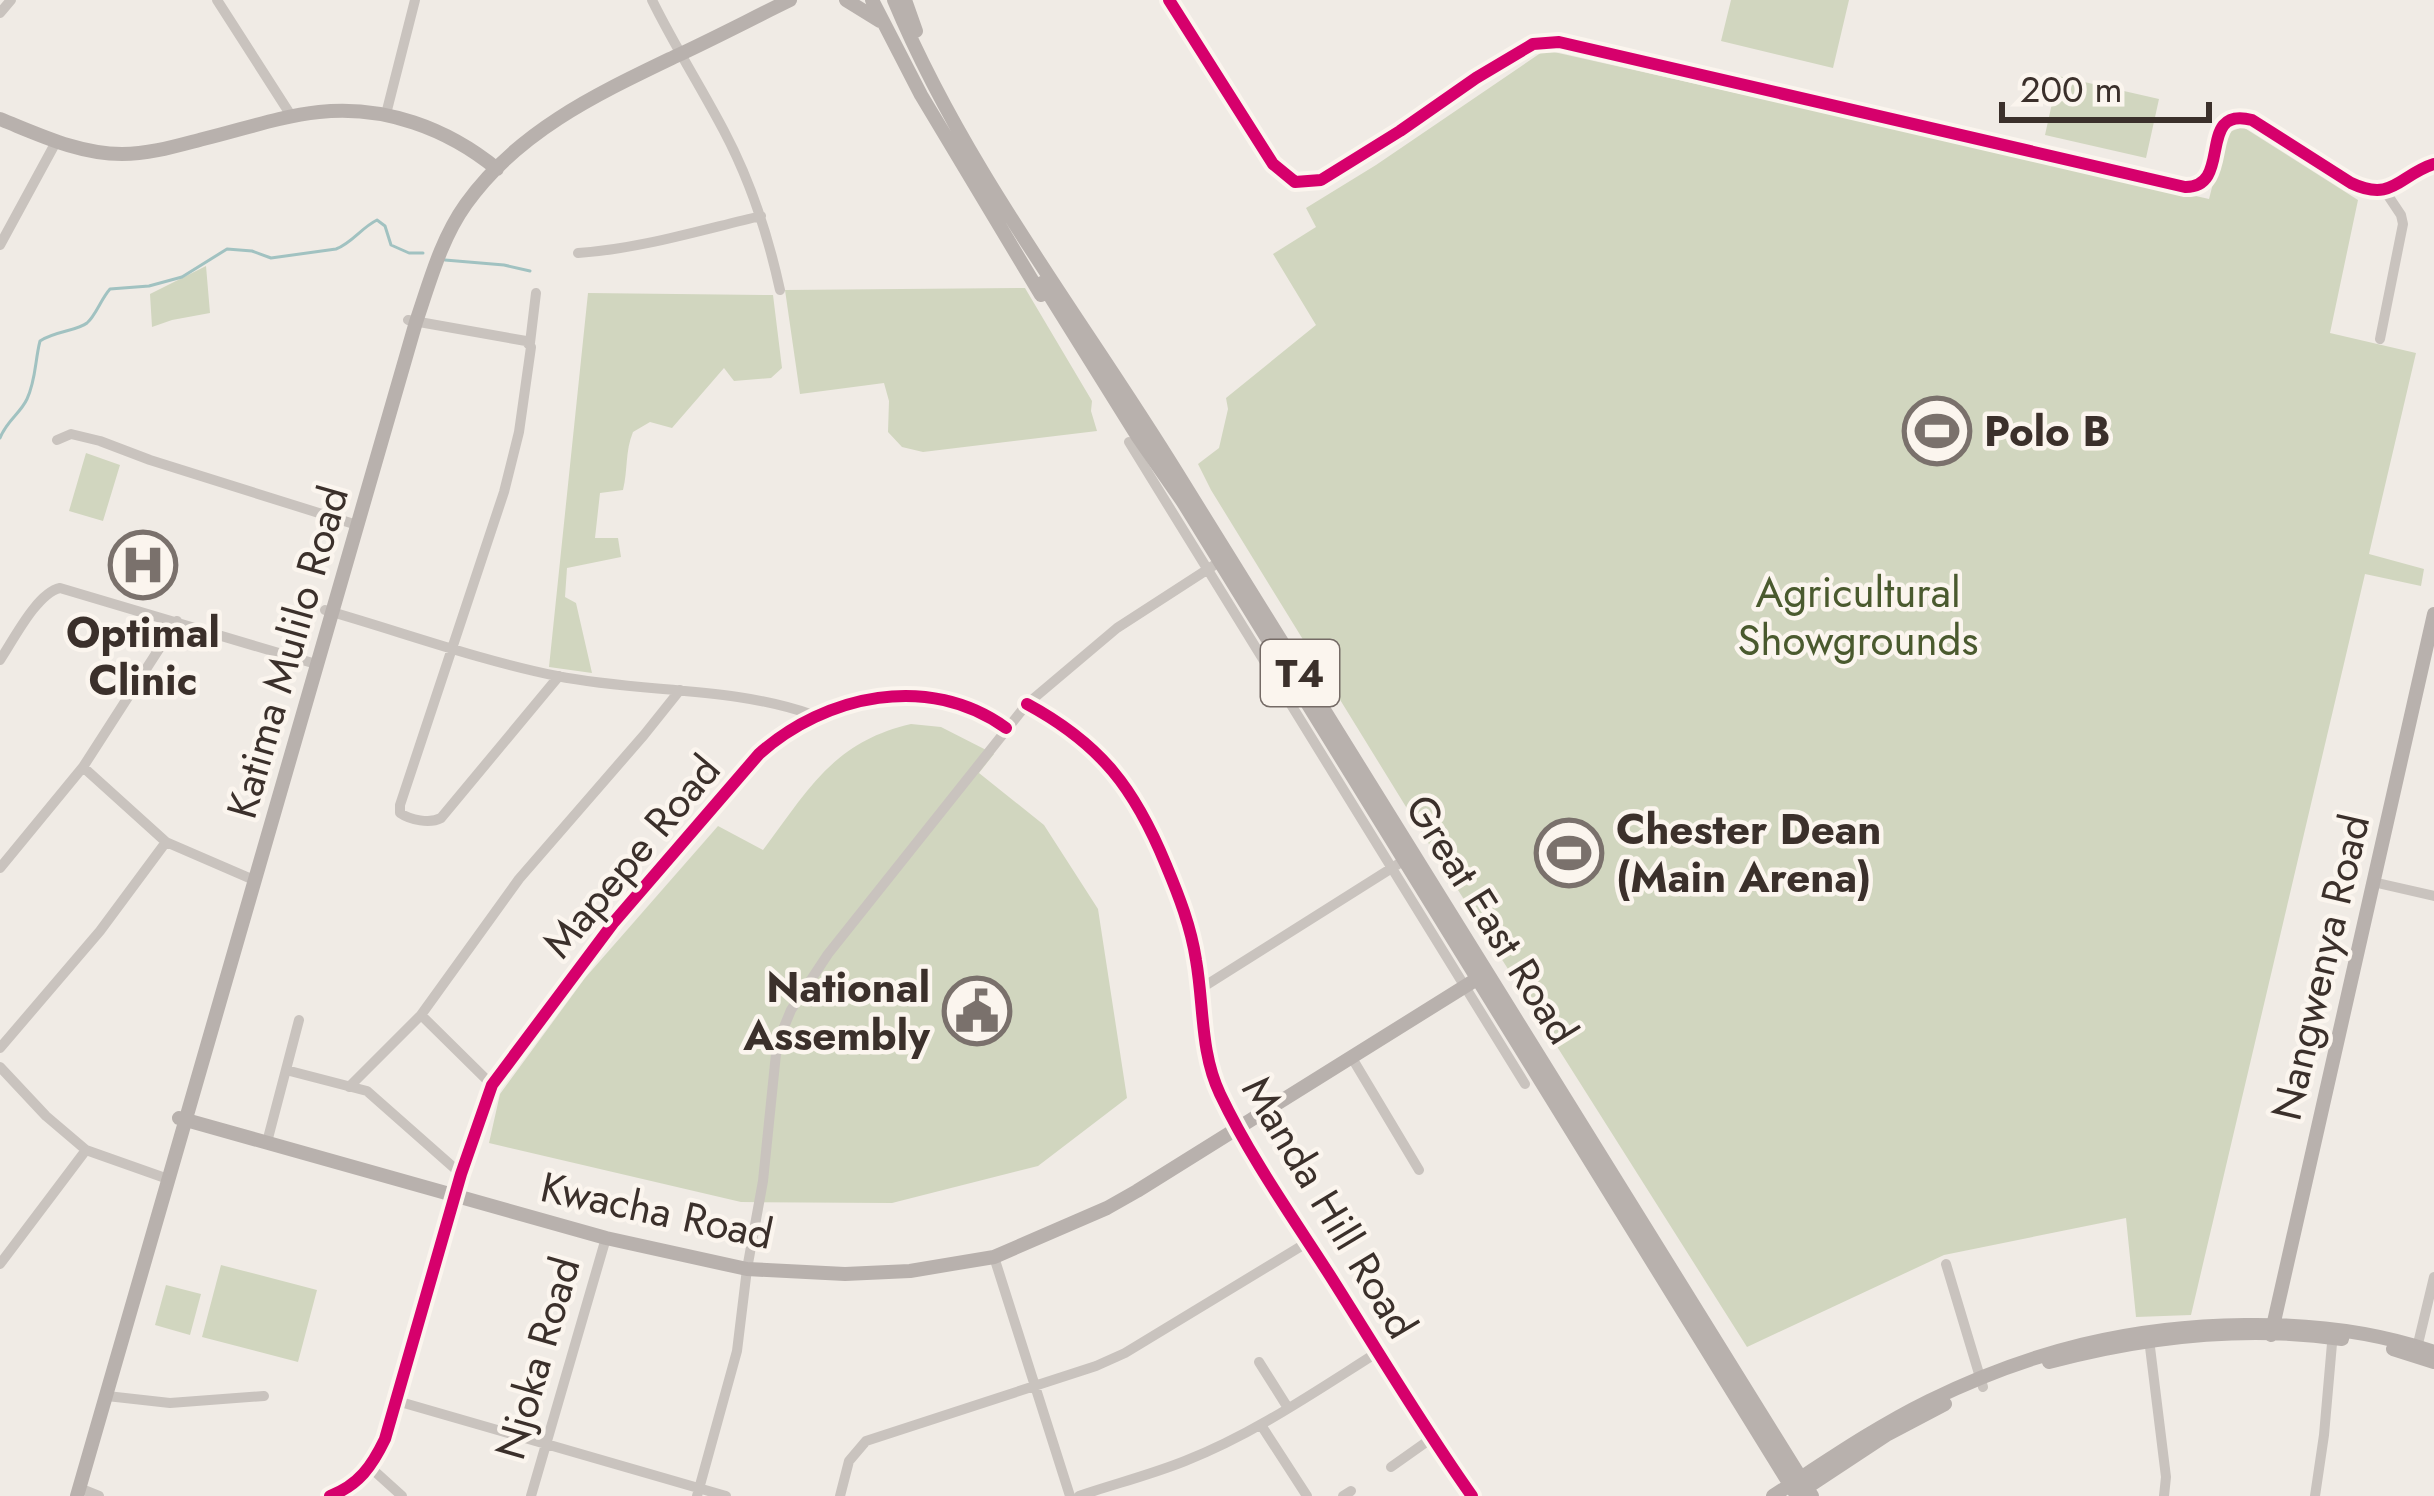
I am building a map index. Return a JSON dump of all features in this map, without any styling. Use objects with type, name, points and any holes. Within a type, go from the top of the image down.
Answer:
[{"type":"main road","name":"Katima Mulilo Road","points":[[678,51],[772,0]]},
{"type":"main road","name":"Katima Mulilo Road","points":[[75,1494],[432,248],[462,197],[525,131],[565,103],[790,0]]},
{"type":"main road","points":[[846,0],[899,9]]},
{"type":"main road","name":"Great East Road","points":[[872,0],[899,9],[975,188],[1062,329],[1120,407],[1397,864],[1477,979],[1803,1490]]},
{"type":"main road","name":"Great East Road","points":[[884,0],[899,9],[993,175],[1397,832],[1477,979]]},
{"type":"main road","points":[[0,119],[56,142],[101,153],[136,154],[292,116],[336,111],[386,114],[428,128],[494,167]]},
{"type":"main road","name":"Nangwenya Road","points":[[2272,1330],[2434,614]]},
{"type":"main road","name":"Kwacha Road","points":[[182,1119],[606,1238],[747,1269],[845,1274],[910,1271],[994,1256],[1107,1208],[1477,979]]},
{"type":"main road","name":"Katima Mulilo Road","points":[[75,1494],[107,1396],[164,1178]]},
{"type":"main road","points":[[2277,1308],[2290,1326]]},
{"type":"main road","points":[[1803,1490],[1833,1457],[1927,1402],[2047,1353],[2210,1325],[2333,1333]]},
{"type":"main road","points":[[2272,1330],[2290,1326],[2434,1352]]},
{"type":"main road","points":[[2416,1350],[2434,1362]]},
{"type":"main road","points":[[1769,1496],[1803,1490],[1888,1434],[1982,1382]]},
{"type":"main road","points":[[1769,1496],[1781,1460],[1833,1457]]},
{"type":"street","points":[[0,13],[11,0]]},
{"type":"street","points":[[217,0],[292,116]]},
{"type":"street","points":[[386,114],[415,0]]},
{"type":"street","points":[[652,0],[725,133],[761,216],[780,290]]},
{"type":"street","points":[[1169,0],[1273,164],[1295,182],[1321,180],[1477,78],[1533,44],[1545,42],[2186,187],[2204,184],[2223,125],[2236,117],[2252,120],[2358,187],[2385,191],[2434,164]]},
{"type":"street","points":[[0,244],[56,142]]},
{"type":"street","points":[[2380,338],[2403,224],[2385,191]]},
{"type":"street","points":[[578,253],[761,216]]},
{"type":"street","points":[[536,293],[519,432],[504,492],[400,805],[404,816],[429,822],[441,818],[559,676]]},
{"type":"street","points":[[412,321],[530,343]]},
{"type":"street","points":[[57,440],[71,434],[100,441],[353,524]]},
{"type":"street","points":[[698,1492],[737,1351],[763,1180],[774,1064],[785,1022],[797,1000],[828,954],[1028,704],[1117,628],[1212,565],[1129,442]]},
{"type":"street","points":[[0,660],[41,599],[60,588],[312,663]]},
{"type":"street","points":[[329,611],[559,676],[739,699],[814,716]]},
{"type":"street","points":[[0,868],[83,767],[177,621]]},
{"type":"street","points":[[349,1087],[421,1016],[519,879],[680,691]]},
{"type":"street","name":"Mapepe Road","points":[[371,1468],[385,1439],[461,1174],[492,1085],[614,922],[744,771],[784,732],[814,716],[838,706],[902,696],[959,704],[1006,728]]},
{"type":"street","name":"Manda Hill Road","points":[[1028,704],[1076,733],[1102,757],[1151,827],[1192,942],[1204,1046],[1218,1090],[1308,1242],[1472,1496]]},
{"type":"street","points":[[83,767],[166,842],[253,880]]},
{"type":"street","points":[[0,1048],[100,932],[166,842]]},
{"type":"street","points":[[1200,989],[1397,864]]},
{"type":"street","points":[[2373,882],[2434,896]]},
{"type":"street","points":[[1477,979],[1525,1084]]},
{"type":"street","points":[[421,1016],[492,1085]]},
{"type":"street","points":[[267,1142],[299,1020]]},
{"type":"street","points":[[1352,1058],[1419,1170]]},
{"type":"street","points":[[0,1067],[86,1150],[164,1178]]},
{"type":"street","points":[[286,1070],[367,1091],[461,1174]]},
{"type":"street","points":[[0,1264],[86,1150]]},
{"type":"street","name":"Njoka Road","points":[[531,1496],[606,1238]]},
{"type":"street","points":[[840,1496],[849,1461],[866,1441],[1125,1353],[1308,1242]]},
{"type":"street","points":[[994,1256],[1034,1386],[1075,1496],[1185,1461],[1261,1425],[1378,1352]]},
{"type":"street","points":[[1946,1264],[1982,1382]]},
{"type":"street","points":[[2416,1350],[2434,1277]]},
{"type":"street","points":[[2314,1496],[2333,1333]]},
{"type":"street","points":[[2148,1336],[2166,1477],[2164,1496]]},
{"type":"street","points":[[1259,1362],[1288,1408]]},
{"type":"street","points":[[107,1396],[170,1403],[264,1396]]},
{"type":"street","points":[[397,1401],[698,1492],[726,1496]]},
{"type":"street","points":[[1261,1425],[1306,1496]]},
{"type":"street","points":[[1391,1467],[1432,1438]]},
{"type":"street","points":[[330,1496],[347,1490],[371,1468],[402,1496]]},
{"type":"street","points":[[75,1494],[99,1496]]},
{"type":"green space","points":[[1731,0],[1849,0],[1833,68],[1721,41]]},
{"type":"green space","name":"Agricultural Showgrounds","points":[[1545,50],[2209,199],[2226,133],[2243,127],[2358,200],[2330,333],[2416,353],[2369,554],[2424,569],[2421,586],[2365,574],[2191,1315],[2136,1317],[2126,1218],[1944,1255],[1747,1347],[1211,490],[1198,464],[1219,448],[1226,398],[1316,325],[1273,254],[1316,227],[1306,208]]},
{"type":"green space","points":[[2058,76],[2159,99],[2146,158],[2045,135]]},
{"type":"green space","points":[[206,266],[210,313],[152,327],[150,294]]},
{"type":"green space","points":[[1025,288],[1092,401],[1097,431],[923,452],[902,447],[888,432],[884,383],[800,394],[785,290]]},
{"type":"green space","points":[[588,293],[773,295],[782,368],[771,378],[734,381],[724,368],[672,428],[650,422],[633,432],[623,490],[600,493],[595,538],[618,538],[621,557],[567,568],[565,597],[576,603],[592,673],[549,667]]},
{"type":"green space","points":[[86,453],[120,465],[103,521],[69,511]]},
{"type":"green space","points":[[911,724],[941,727],[994,754],[979,773],[1044,825],[1098,909],[1127,1098],[1038,1166],[892,1203],[741,1202],[489,1143],[500,1094],[585,978],[718,826],[763,850],[809,789],[842,756],[884,732]]},
{"type":"green space","points":[[221,1265],[317,1290],[298,1362],[202,1337]]},
{"type":"green space","points":[[166,1285],[201,1294],[190,1335],[155,1325]]},
{"type":"waterway","points":[[0,438],[27,399],[40,341],[87,323],[110,289],[182,277],[227,249],[271,258],[336,249],[377,220],[385,226],[391,245],[423,253]]},
{"type":"waterway","points":[[445,260],[530,271]]},
{"type":"cycle path","points":[[1169,0],[1273,164],[1295,182],[1321,180],[1533,44],[1559,42],[2185,187],[2200,184],[2208,175],[2224,124],[2235,119],[2252,120],[2365,188],[2386,189],[2434,164]]},
{"type":"cycle path","points":[[330,1496],[364,1474],[385,1439],[461,1174],[492,1085],[614,922],[759,754],[815,717],[878,698],[944,700],[1006,728]]},
{"type":"cycle path","points":[[1027,704],[1095,752],[1142,813],[1188,924],[1206,1045],[1220,1094],[1272,1186],[1472,1496]]},
{"type":"place","name":"Polo B","points":[[1937,431]]},
{"type":"place","name":"Optimal Clinic","points":[[143,565]]},
{"type":"place","name":"Chester Dean (Main Arena)","points":[[1569,853]]},
{"type":"place","name":"National Assembly","points":[[977,1011]]}]
